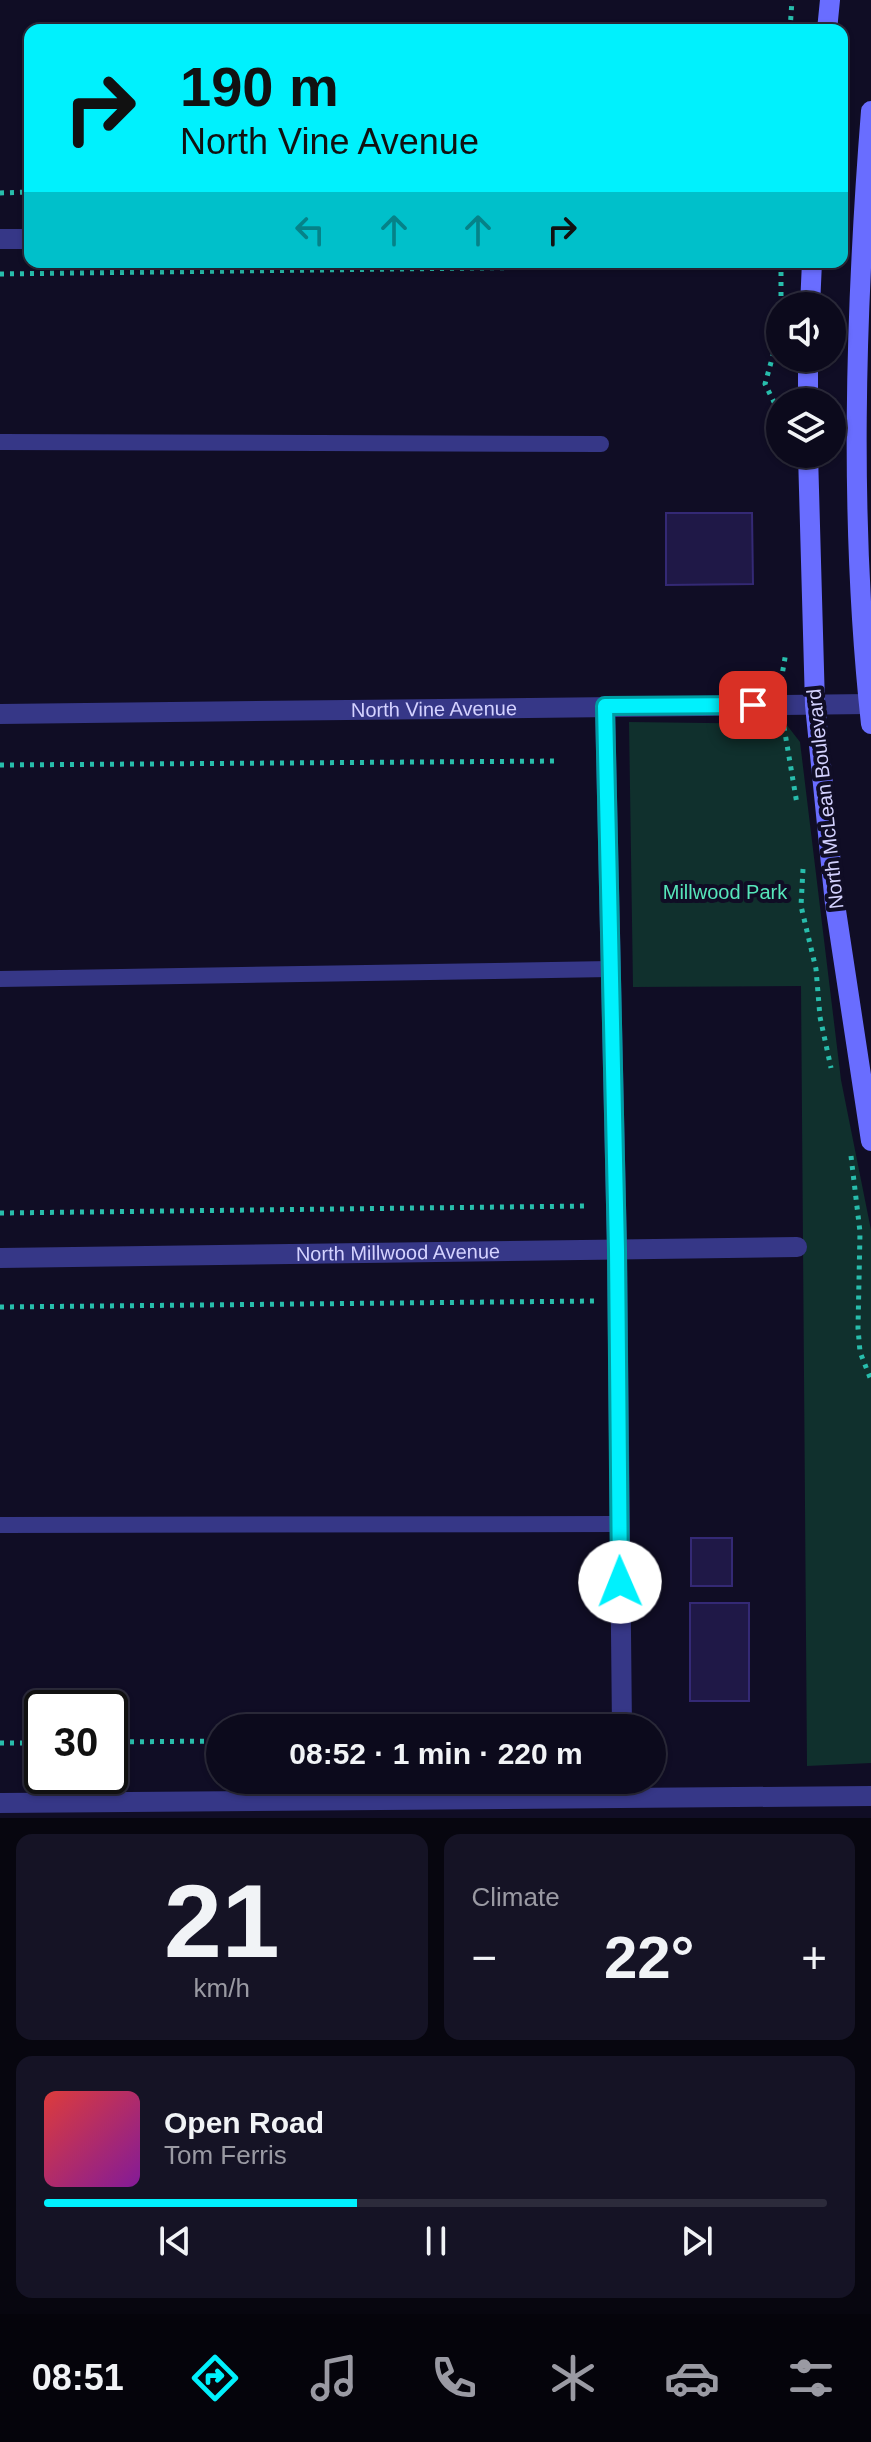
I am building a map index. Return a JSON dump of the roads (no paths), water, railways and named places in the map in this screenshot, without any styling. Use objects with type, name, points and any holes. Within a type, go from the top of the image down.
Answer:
[{"type":"main road","points":[[828,24],[830,0]]},
{"type":"main road","points":[[870,714],[860,554],[857,399],[871,111]]},
{"type":"main road","points":[[811,292],[812,268]]},
{"type":"main road","name":"North McLean Boulevard","points":[[808,468],[815,705],[835,904],[871,1141]]},
{"type":"street","points":[[0,239],[24,239]]},
{"type":"street","name":"North Vine Avenue","points":[[0,714],[815,705],[870,714]]},
{"type":"street","points":[[605,706],[617,1250],[622,1714]]},
{"type":"street","name":"North Millwood Avenue","points":[[0,1258],[797,1247]]},
{"type":"street","points":[[666,1790],[871,1796]]},
{"type":"street","points":[[0,1803],[400,1794]]},
{"type":"lane","points":[[0,442],[601,444]]},
{"type":"lane","points":[[0,979],[610,969]]},
{"type":"lane","points":[[0,1525],[619,1524]]},
{"type":"park label","name":"Millwood Park","points":[[725,892]]}]
